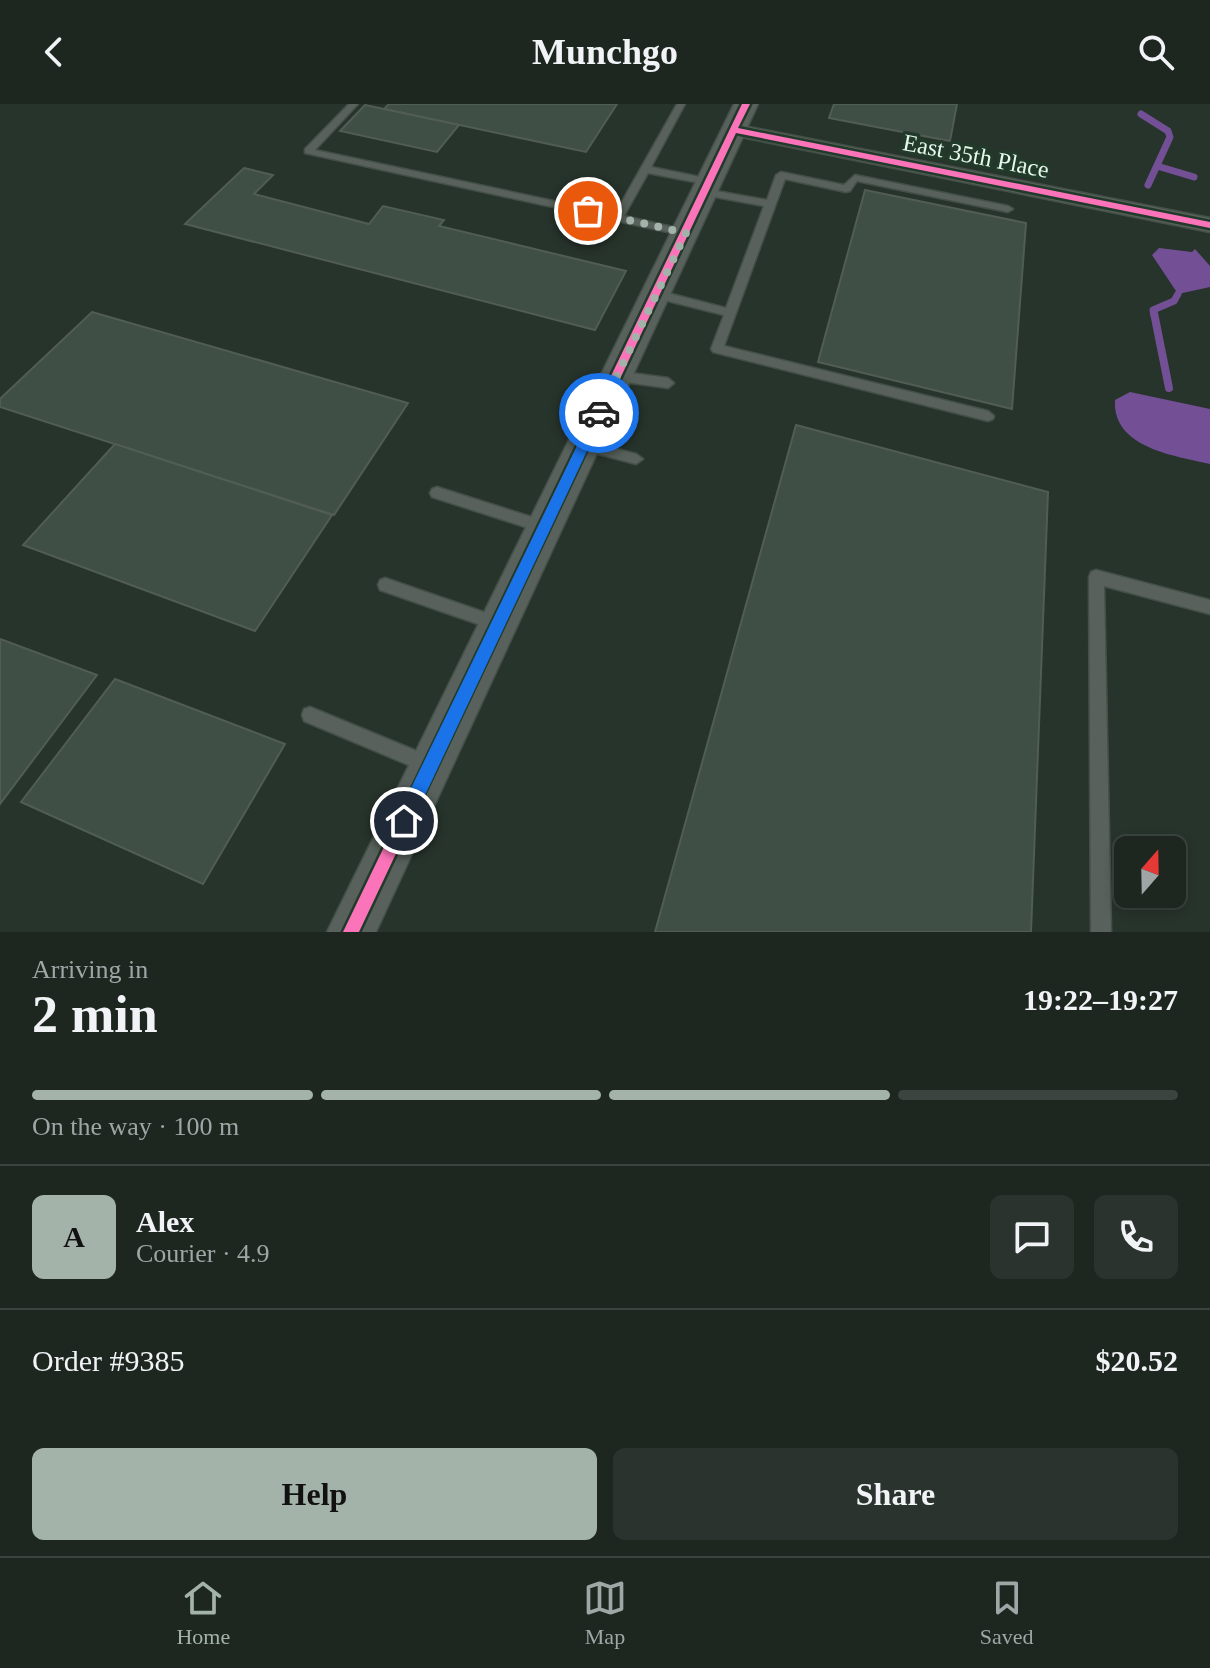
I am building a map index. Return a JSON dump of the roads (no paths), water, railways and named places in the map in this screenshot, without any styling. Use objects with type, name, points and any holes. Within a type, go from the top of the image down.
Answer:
[{"type":"street","points":[[351,932],[740,117]]},
{"type":"street","name":"East 35th Place","points":[[740,117],[1210,225]]},
{"type":"lane","points":[[354,104],[308,151],[686,233]]},
{"type":"lane","points":[[618,218],[681,104]]},
{"type":"lane","points":[[644,169],[769,204]]},
{"type":"lane","points":[[988,416],[717,349],[781,175],[846,189],[855,178],[1008,209]]},
{"type":"lane","points":[[656,294],[731,313]]},
{"type":"lane","points":[[617,376],[668,383]]},
{"type":"lane","points":[[584,445],[636,459]]},
{"type":"lane","points":[[437,493],[544,527]]},
{"type":"lane","points":[[1101,932],[1096,577],[1210,607]]},
{"type":"lane","points":[[385,585],[498,624]]},
{"type":"lane","points":[[310,715],[431,765]]},
{"type":"waterway","points":[[1141,114],[1168,131],[1170,137],[1148,185]]},
{"type":"waterway","points":[[1157,166],[1194,177]]},
{"type":"waterway","points":[[1154,315],[1153,310],[1174,301],[1178,294]]},
{"type":"waterway","points":[[1154,313],[1169,388]]}]
